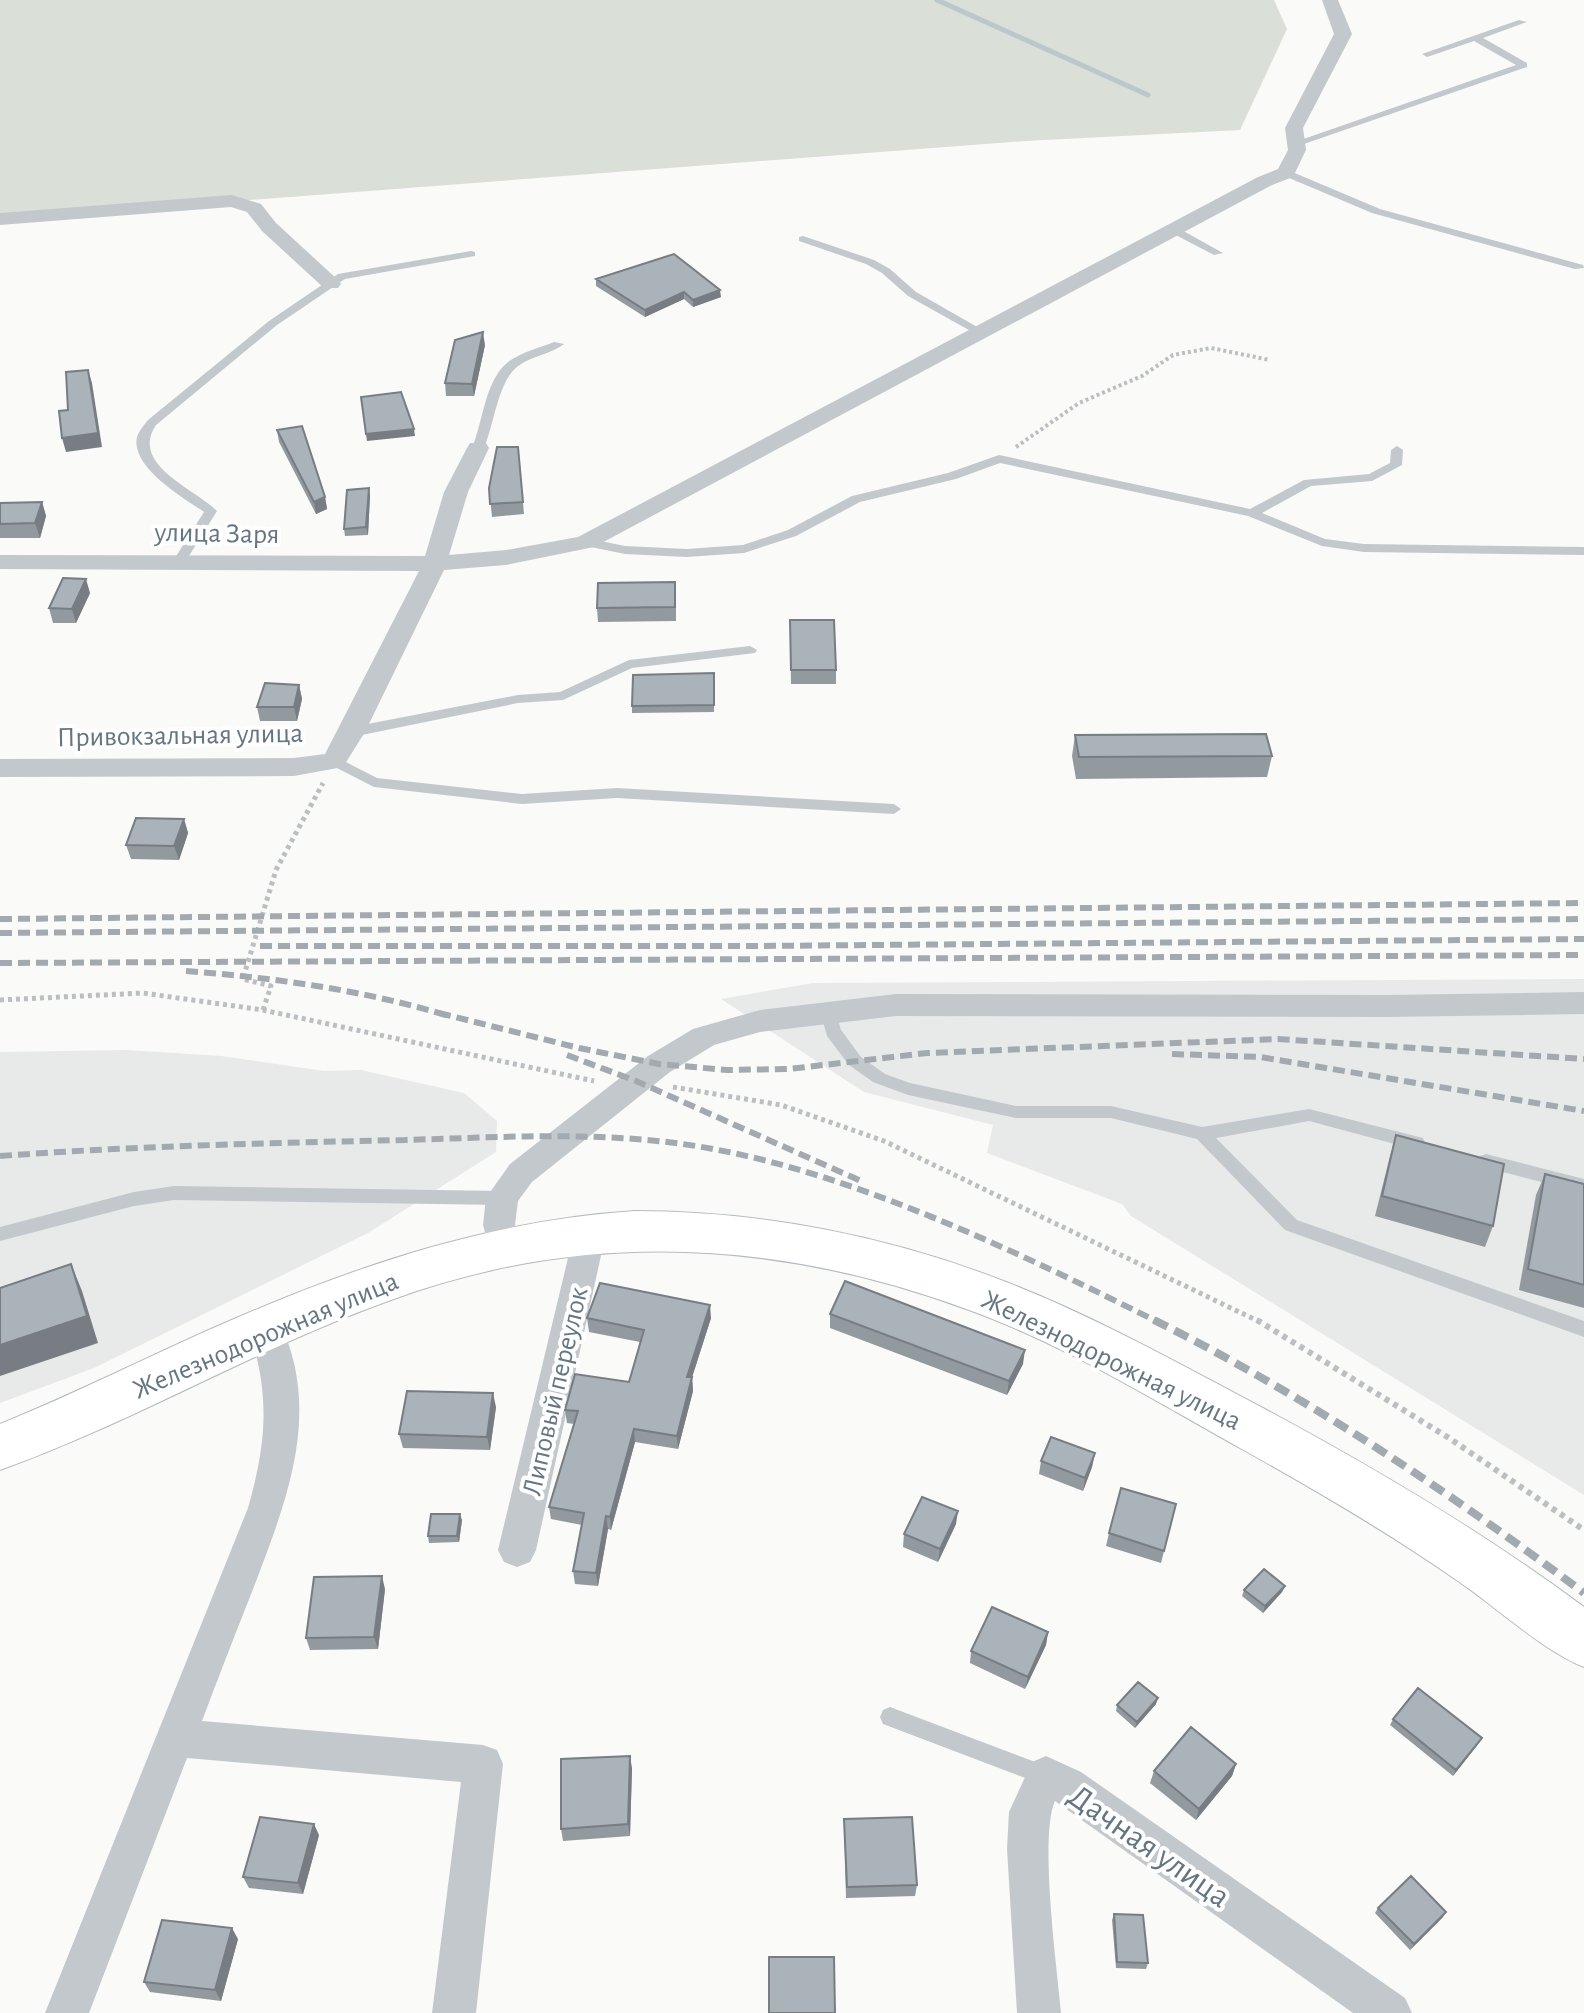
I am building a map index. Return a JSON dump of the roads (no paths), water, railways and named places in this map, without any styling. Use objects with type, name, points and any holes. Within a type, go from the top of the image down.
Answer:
[{"type":"street","points":[[1286,173],[1297,143],[1294,128],[1343,34],[1330,0]]},
{"type":"street","name":"улица Заря","points":[[0,562],[434,565],[556,550],[586,542],[1286,173]]},
{"type":"street","points":[[0,219],[232,201],[254,208],[269,227],[331,284]]},
{"type":"street","name":"Привокзальная улица","points":[[0,768],[294,767],[334,761],[352,732],[434,565],[456,492],[478,448]]},
{"type":"street","points":[[504,1248],[499,1225],[502,1198],[521,1173],[634,1083],[704,1037],[760,1021],[828,1011],[912,1005],[1386,1006],[1584,1003]]},
{"type":"street","name":"Железнодорожная улица","points":[[0,1447],[343,1295],[418,1270],[504,1248],[590,1233],[677,1229],[801,1242],[866,1257],[994,1298],[1180,1389],[1346,1479],[1425,1526],[1584,1641]]},
{"type":"street","name":"Липовый переулок","points":[[517,1550],[590,1233]]},
{"type":"street","points":[[67,2013],[266,1508],[282,1455],[284,1405],[280,1366],[266,1329]]},
{"type":"street","points":[[176,1738],[483,1764],[454,2013]]},
{"type":"street","points":[[1039,2013],[1028,1849],[1029,1812],[1046,1776]]},
{"type":"street","name":"Дачная улица","points":[[1046,1776],[1067,1786],[1390,2013]]},
{"type":"lane","points":[[1427,54],[1522,22]]},
{"type":"lane","points":[[1297,143],[1524,65],[1475,38]]},
{"type":"lane","points":[[1286,173],[1376,211],[1579,267]]},
{"type":"lane","points":[[1174,230],[1218,253]]},
{"type":"lane","points":[[803,239],[870,262],[886,271],[912,294],[980,332]]},
{"type":"lane","points":[[179,561],[211,511],[159,473],[144,454],[142,439],[152,423],[273,323],[342,276],[471,254]]},
{"type":"lane","points":[[478,448],[488,427],[503,374],[518,361],[558,344]]},
{"type":"lane","points":[[1252,513],[1308,483],[1372,477],[1396,465],[1397,450]]},
{"type":"lane","points":[[586,542],[625,550],[687,553],[744,549],[792,533],[856,499],[952,476],[999,459],[1252,513],[1322,542],[1364,548],[1584,551]]},
{"type":"lane","points":[[352,732],[518,699],[563,696],[629,664],[750,650]]},
{"type":"lane","points":[[334,761],[374,782],[522,799],[617,793],[894,809]]},
{"type":"lane","points":[[828,1011],[833,1032],[855,1061],[879,1078],[908,1089],[1016,1112],[1111,1112],[1202,1134],[1309,1115],[1431,1147]]},
{"type":"lane","points":[[1202,1134],[1291,1225],[1584,1329]]},
{"type":"lane","points":[[1462,1155],[1584,1186]]},
{"type":"lane","points":[[0,1234],[134,1199],[174,1193],[502,1198]]},
{"type":"lane","name":"Дачная улица","points":[[890,1717],[1046,1776]]},
{"type":"waterway","points":[[937,0],[1148,95]]},
{"type":"railway","points":[[0,919],[1584,903]]},
{"type":"railway","points":[[0,933],[1584,919]]},
{"type":"railway","points":[[260,946],[756,946],[1584,939]]},
{"type":"railway","points":[[0,963],[1584,955]]},
{"type":"railway","points":[[186,971],[319,986],[449,1016]]},
{"type":"railway","points":[[439,1013],[579,1048],[659,1064],[727,1070],[789,1069],[927,1053],[1278,1039],[1584,1059]]},
{"type":"railway","points":[[1172,1054],[1260,1057],[1584,1111]]},
{"type":"railway","points":[[567,1055],[636,1081],[861,1181]]},
{"type":"railway","points":[[0,1156],[202,1145],[521,1137],[598,1137],[675,1143],[769,1161],[883,1198],[1053,1270],[1155,1321]]},
{"type":"railway","points":[[1155,1321],[1266,1380],[1375,1447],[1481,1518],[1584,1593]]}]
